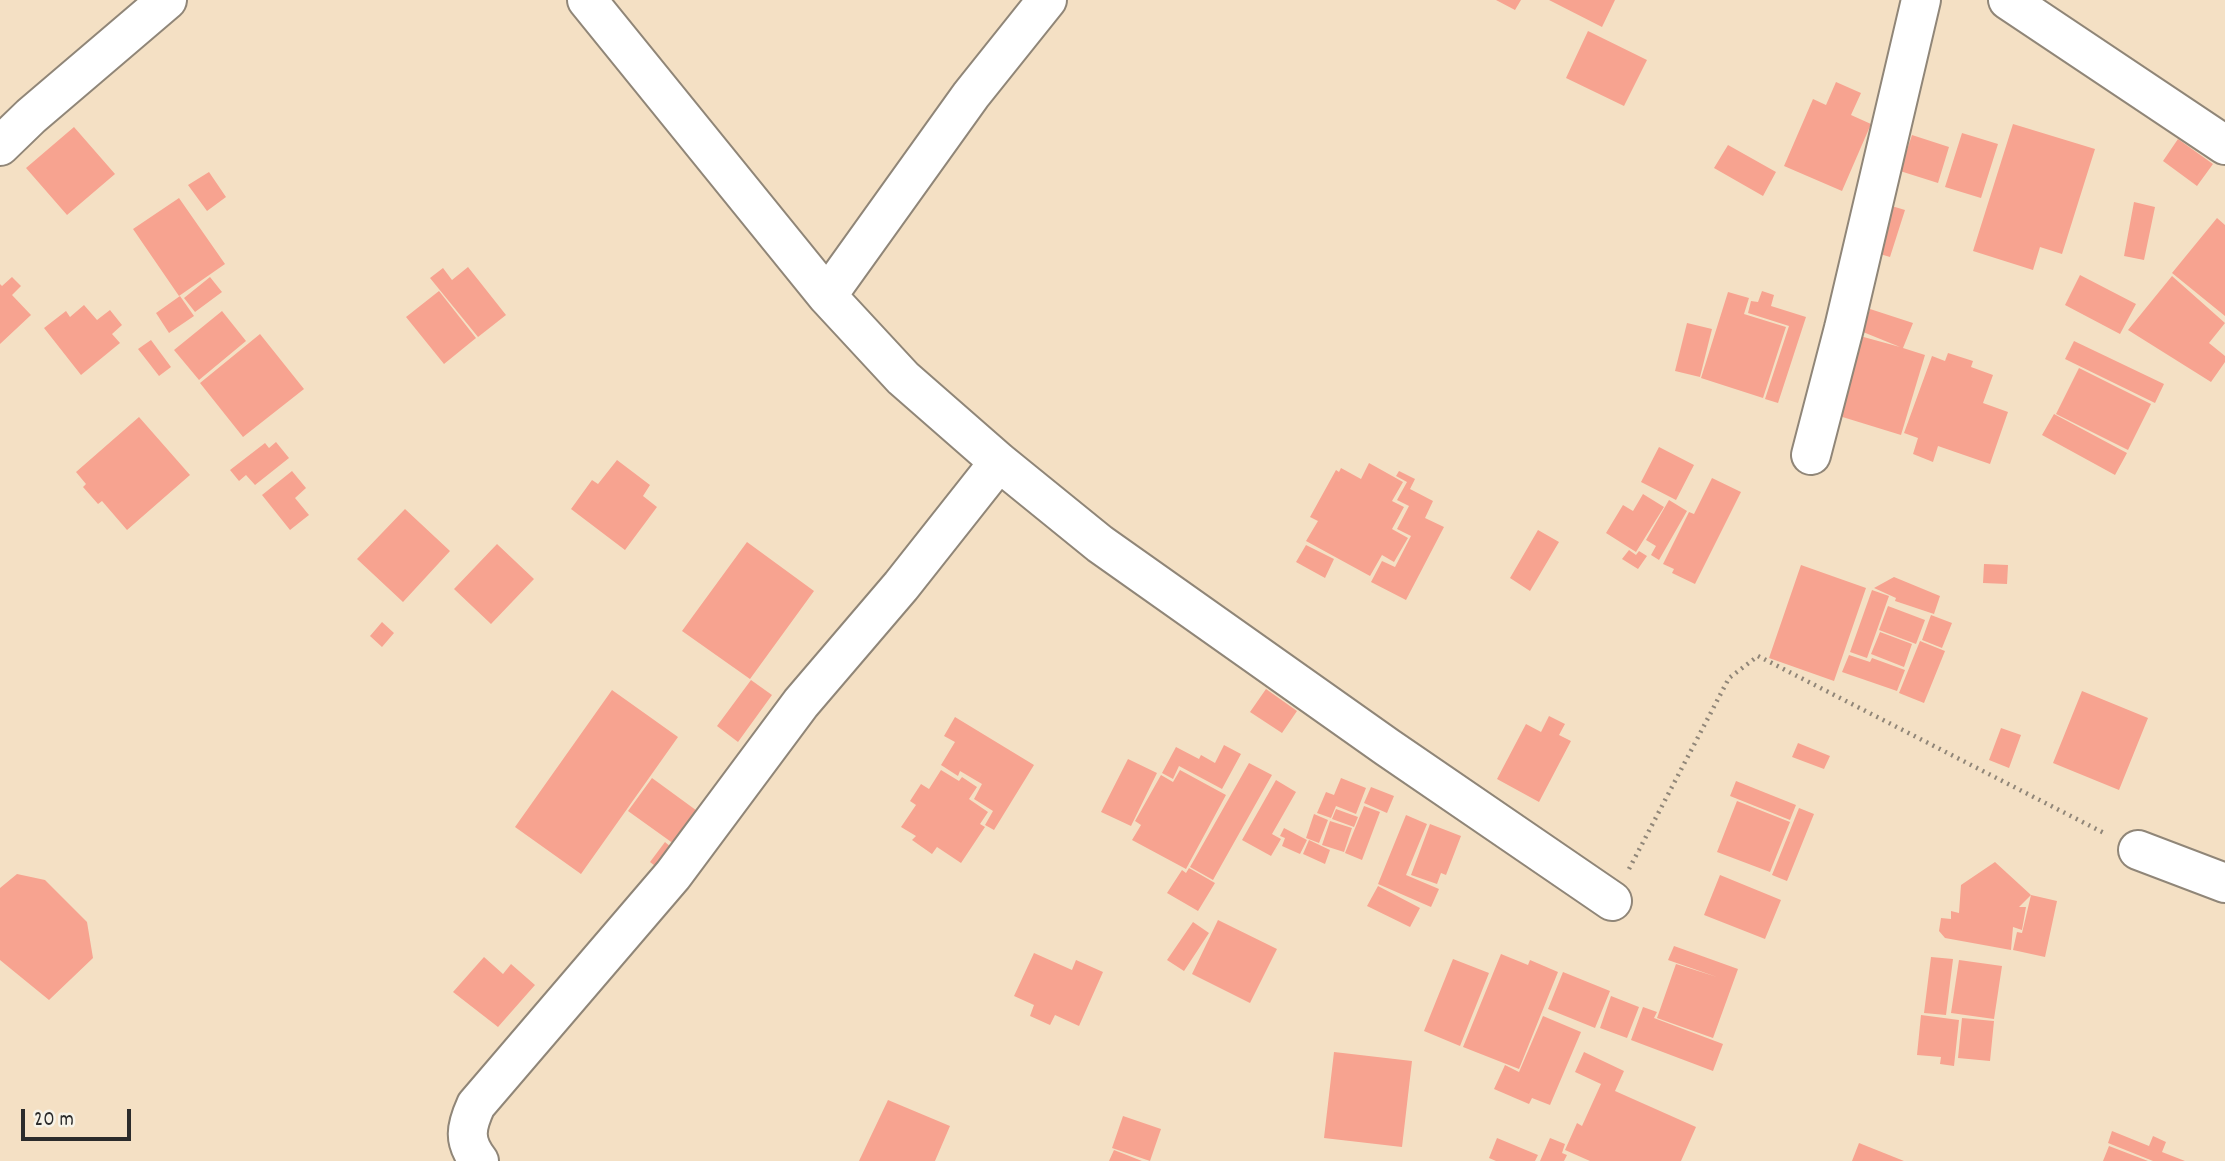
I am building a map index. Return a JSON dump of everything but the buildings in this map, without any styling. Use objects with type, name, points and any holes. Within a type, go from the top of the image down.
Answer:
[{"type":"street","points":[[0,146],[31,116],[167,0]]},
{"type":"street","points":[[587,0],[827,296],[903,378],[999,462],[1100,544],[1387,747],[1612,901]]},
{"type":"street","points":[[827,296],[971,95],[1047,0]]},
{"type":"street","points":[[1811,455],[1844,328],[1920,0]]},
{"type":"street","points":[[2008,0],[2225,145]]},
{"type":"street","points":[[479,1161],[467,1138],[468,1122],[476,1105],[673,875],[801,703],[901,586],[999,462]]},
{"type":"street","points":[[2138,850],[2225,883]]},
{"type":"path","points":[[1612,901],[1729,678],[1758,656],[2138,850]]}]
